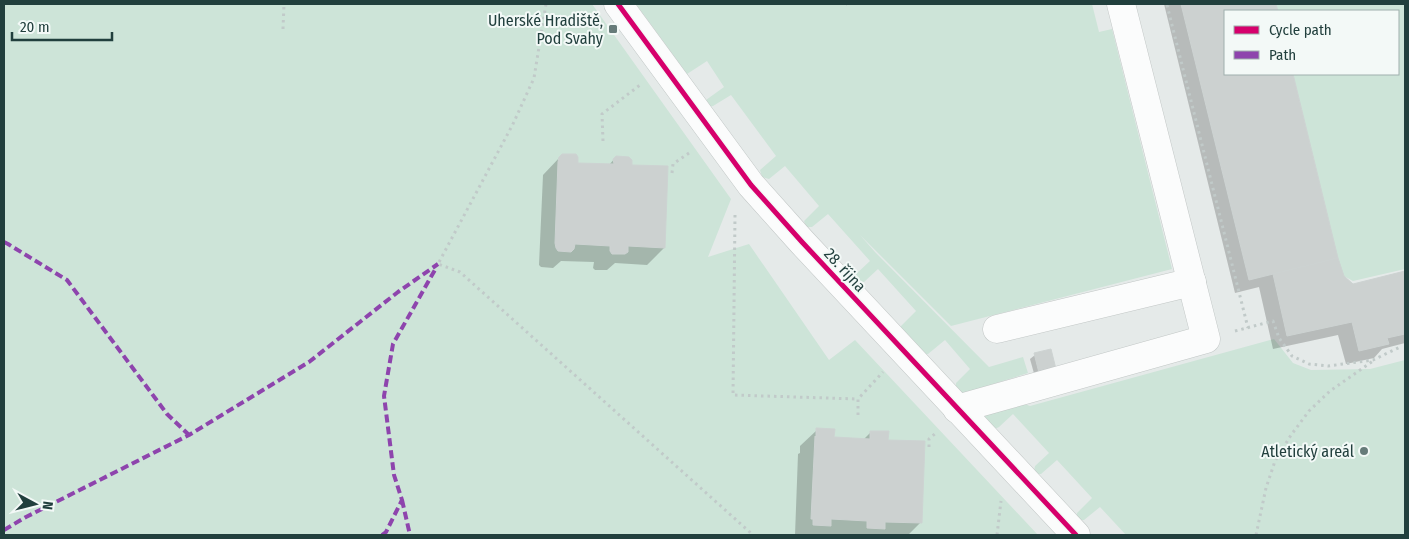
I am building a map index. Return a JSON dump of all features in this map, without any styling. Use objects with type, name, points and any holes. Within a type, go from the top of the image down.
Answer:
[{"type":"street","name":"28. října","points":[[618,4],[751,185],[1076,535]]},
{"type":"street","points":[[957,409],[1206,339],[1121,4]]},
{"type":"street","points":[[997,329],[1192,282]]},
{"type":"path","points":[[283,29],[284,4]]},
{"type":"path","points":[[546,4],[534,78],[513,124],[438,264],[460,272],[753,535]]},
{"type":"path","points":[[1167,5],[1248,328]]},
{"type":"path","points":[[603,141],[602,114],[641,85]]},
{"type":"path","points":[[672,173],[673,164],[692,151]]},
{"type":"path","points":[[736,208],[733,395],[858,398]]},
{"type":"path","points":[[1206,339],[1273,321],[1279,338],[1292,356],[1309,364],[1328,366],[1373,360]]},
{"type":"path","points":[[1256,535],[1266,488],[1275,461],[1309,411],[1330,391],[1373,360],[1400,347]]},
{"type":"path","points":[[858,415],[858,398],[884,371]]},
{"type":"path","points":[[997,535],[1002,492]]},
{"type":"green space","points":[[4,4],[592,4],[731,199],[708,257],[749,244],[829,360],[855,340],[1038,535],[4,535]]},
{"type":"green space","points":[[636,4],[1092,4],[1099,32],[1112,29],[1172,269],[951,326],[860,235],[989,367],[1023,357],[1028,373],[960,393],[956,389],[956,383],[970,369],[945,340],[928,354],[924,354],[901,329],[901,326],[916,311],[878,269],[864,282],[857,282],[855,275],[870,261],[828,214],[812,227],[806,227],[804,221],[819,206],[785,166],[769,179],[762,177],[760,170],[776,156],[731,95],[708,107],[706,100],[724,87],[707,61],[687,74]]},
{"type":"green space","points":[[1276,4],[1405,4],[1405,269],[1353,281],[1342,275],[1293,75],[1399,75],[1399,10],[1278,10]]},
{"type":"green space","points":[[1274,339],[1293,363],[1311,370],[1370,369],[1405,360],[1405,535],[1126,535],[1100,507],[1084,520],[1079,520],[1077,513],[1092,498],[1057,460],[1041,474],[1037,474],[1034,471],[1035,466],[1049,453],[1013,414],[995,429],[984,417],[992,412],[1025,404],[1030,406]]},
{"type":"building","points":[[1181,4],[1276,4],[1278,10],[1224,10],[1224,75],[1293,75],[1338,258],[1249,280]]},
{"type":"building","points":[[562,154],[576,154],[578,163],[614,164],[613,159],[616,156],[629,157],[632,160],[632,165],[668,166],[665,248],[628,246],[628,252],[625,254],[612,254],[610,246],[575,244],[571,252],[558,251],[555,243],[558,162]]},
{"type":"building","points":[[1338,258],[1344,276],[1353,284],[1405,271],[1405,334],[1387,338],[1389,344],[1359,351],[1352,322],[1287,336],[1273,274]]},
{"type":"building","points":[[1051,349],[1056,369],[1039,373],[1034,353]]},
{"type":"building","points":[[816,428],[835,429],[834,437],[870,439],[870,431],[889,431],[888,440],[925,441],[922,523],[885,522],[885,529],[867,528],[867,521],[831,519],[831,526],[813,525],[813,519],[811,519]]},
{"type":"marked path","points":[[4,242],[67,280],[167,414],[189,435]]},
{"type":"marked path","points":[[4,530],[26,517],[189,435],[309,362],[398,292],[438,264]]},
{"type":"marked path","points":[[382,535],[386,532],[402,500],[394,475],[384,396],[393,344],[436,268]]},
{"type":"marked path","points":[[402,500],[410,535]]},
{"type":"cycle path","points":[[618,4],[751,185],[1076,535]]},
{"type":"place","name":"Uherské Hradiště, Pod Svahy","points":[[613,29]]},
{"type":"place","name":"Atletický areál","points":[[1364,451]]}]
